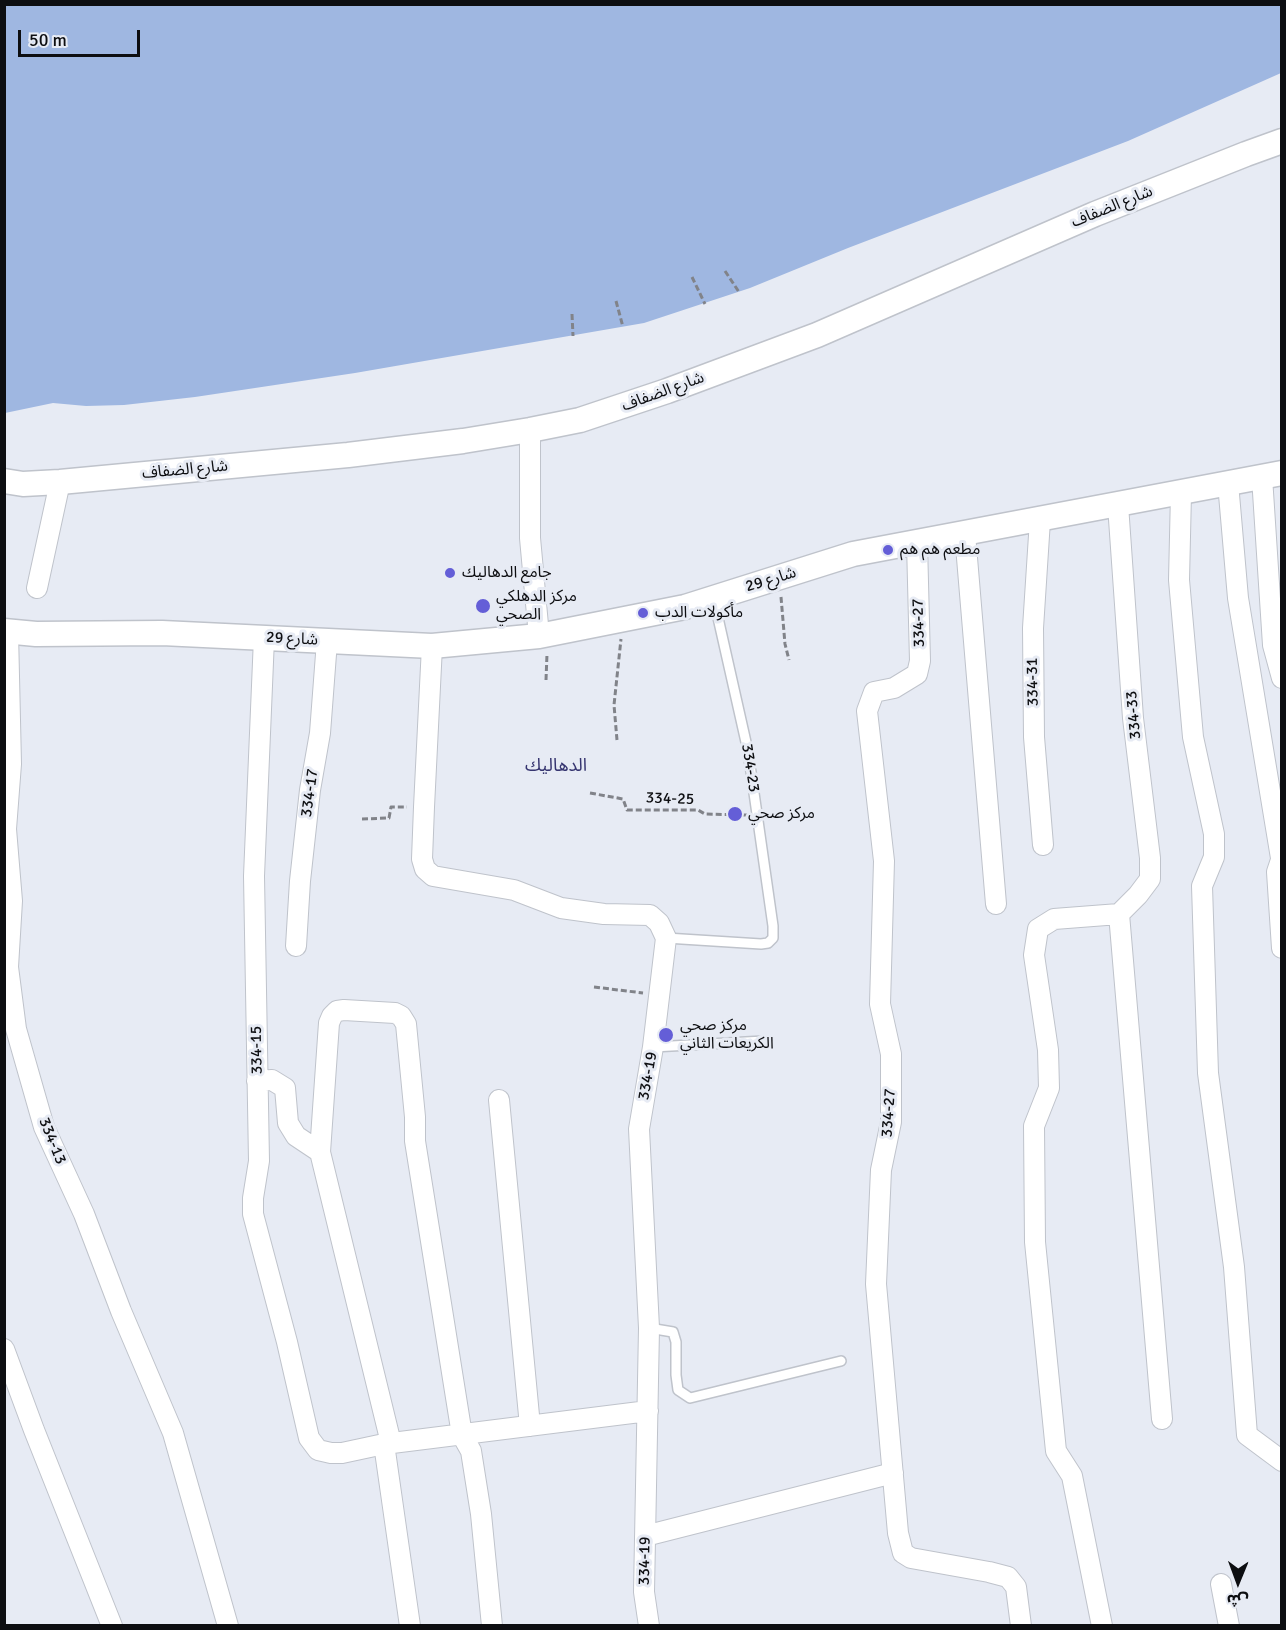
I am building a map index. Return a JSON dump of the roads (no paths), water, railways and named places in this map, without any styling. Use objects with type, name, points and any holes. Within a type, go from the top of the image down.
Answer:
[{"type":"street","name":"شارع الضفاف","points":[[4,481],[23,484],[60,482],[384,451],[530,430],[580,420],[622,407],[817,335],[1095,214],[1281,141]]},
{"type":"street","points":[[530,430],[530,538],[543,635]]},
{"type":"street","points":[[1272,475],[1274,645],[1281,678]]},
{"type":"street","name":"شارع 29","points":[[6,631],[36,634],[162,633],[432,646],[543,635],[685,607],[853,554],[1272,475]]},
{"type":"street","points":[[37,588],[60,482]]},
{"type":"street","points":[[1228,483],[1238,598],[1281,858],[1277,872],[1281,948]]},
{"type":"street","points":[[1181,493],[1179,580],[1193,737],[1214,834],[1214,857],[1202,886],[1208,1073],[1234,1267],[1247,1435],[1281,1461]]},
{"type":"street","name":"334-33","points":[[1118,505],[1133,718],[1150,868],[1150,879],[1119,914]]},
{"type":"street","name":"334-31","points":[[1040,520],[1033,628],[1034,726],[1043,845]]},
{"type":"street","points":[[965,534],[996,904]]},
{"type":"street","name":"334-27","points":[[917,543],[920,661],[917,674],[894,688],[874,692],[867,711],[884,861],[880,1004],[891,1054],[891,1122],[881,1170],[876,1284],[898,1533],[903,1553],[911,1558],[1008,1577],[1016,1587],[1021,1626]]},
{"type":"street","name":"334-13","points":[[6,631],[11,764],[6,829],[12,901],[8,967],[16,1029],[44,1127],[84,1214],[121,1311],[173,1433],[228,1626]]},
{"type":"street","name":"334-15","points":[[264,638],[254,876],[259,1161],[253,1214],[287,1342],[309,1438],[318,1450],[331,1453],[388,1444]]},
{"type":"street","name":"334-17","points":[[296,946],[300,881],[310,790],[320,733],[327,641]]},
{"type":"street","points":[[432,646],[422,859],[425,869],[433,876],[514,890],[561,908],[604,914],[650,915],[658,923],[666,938]]},
{"type":"street","points":[[1102,1626],[1072,1476],[1056,1451],[1035,1242],[1034,1126],[1048,1088],[1048,1050],[1034,955],[1038,929],[1054,919],[1119,914],[1162,1419]]},
{"type":"street","name":"334-19","points":[[649,1626],[644,1592],[649,1328],[639,1129],[653,1047],[666,938]]},
{"type":"street","points":[[410,1626],[388,1444],[320,1152],[329,1023],[337,1011],[345,1010],[382,1012],[401,1016],[406,1024],[415,1117],[415,1141],[462,1436],[471,1451],[481,1514],[492,1626]]},
{"type":"street","points":[[257,1081],[272,1080],[285,1088],[288,1124],[296,1136],[320,1152]]},
{"type":"street","points":[[499,1100],[530,1426]]},
{"type":"street","points":[[4,1349],[112,1626]]},
{"type":"street","points":[[388,1444],[648,1411]]},
{"type":"street","points":[[645,1536],[893,1473]]},
{"type":"street","points":[[1221,1584],[1229,1626]]},
{"type":"lane","name":"334-23","points":[[666,938],[761,944],[768,943],[773,938],[748,751],[713,598]]},
{"type":"lane","points":[[653,1047],[764,1041]]},
{"type":"lane","points":[[649,1328],[673,1332],[676,1342],[678,1390],[690,1398],[841,1361]]},
{"type":"water","points":[[4,5],[1281,5],[1281,73],[1128,141],[750,288],[644,323],[355,373],[195,397],[124,405],[86,406],[53,403],[5,413]]},
{"type":"place","name":"مطعم هم هم","points":[[888,550]]},
{"type":"place","name":"جامع الدهاليك","points":[[450,573]]},
{"type":"place","name":"مركز الدهلكي الصحي","points":[[483,606]]},
{"type":"place","name":"مأكولات الدب","points":[[643,613]]},
{"type":"place","name":"مركز صحي","points":[[735,814]]},
{"type":"place","name":"مركز صحي الكريعات الثاني","points":[[666,1035]]},
{"type":"district","name":"الدهاليك","points":[[556,766]]}]
